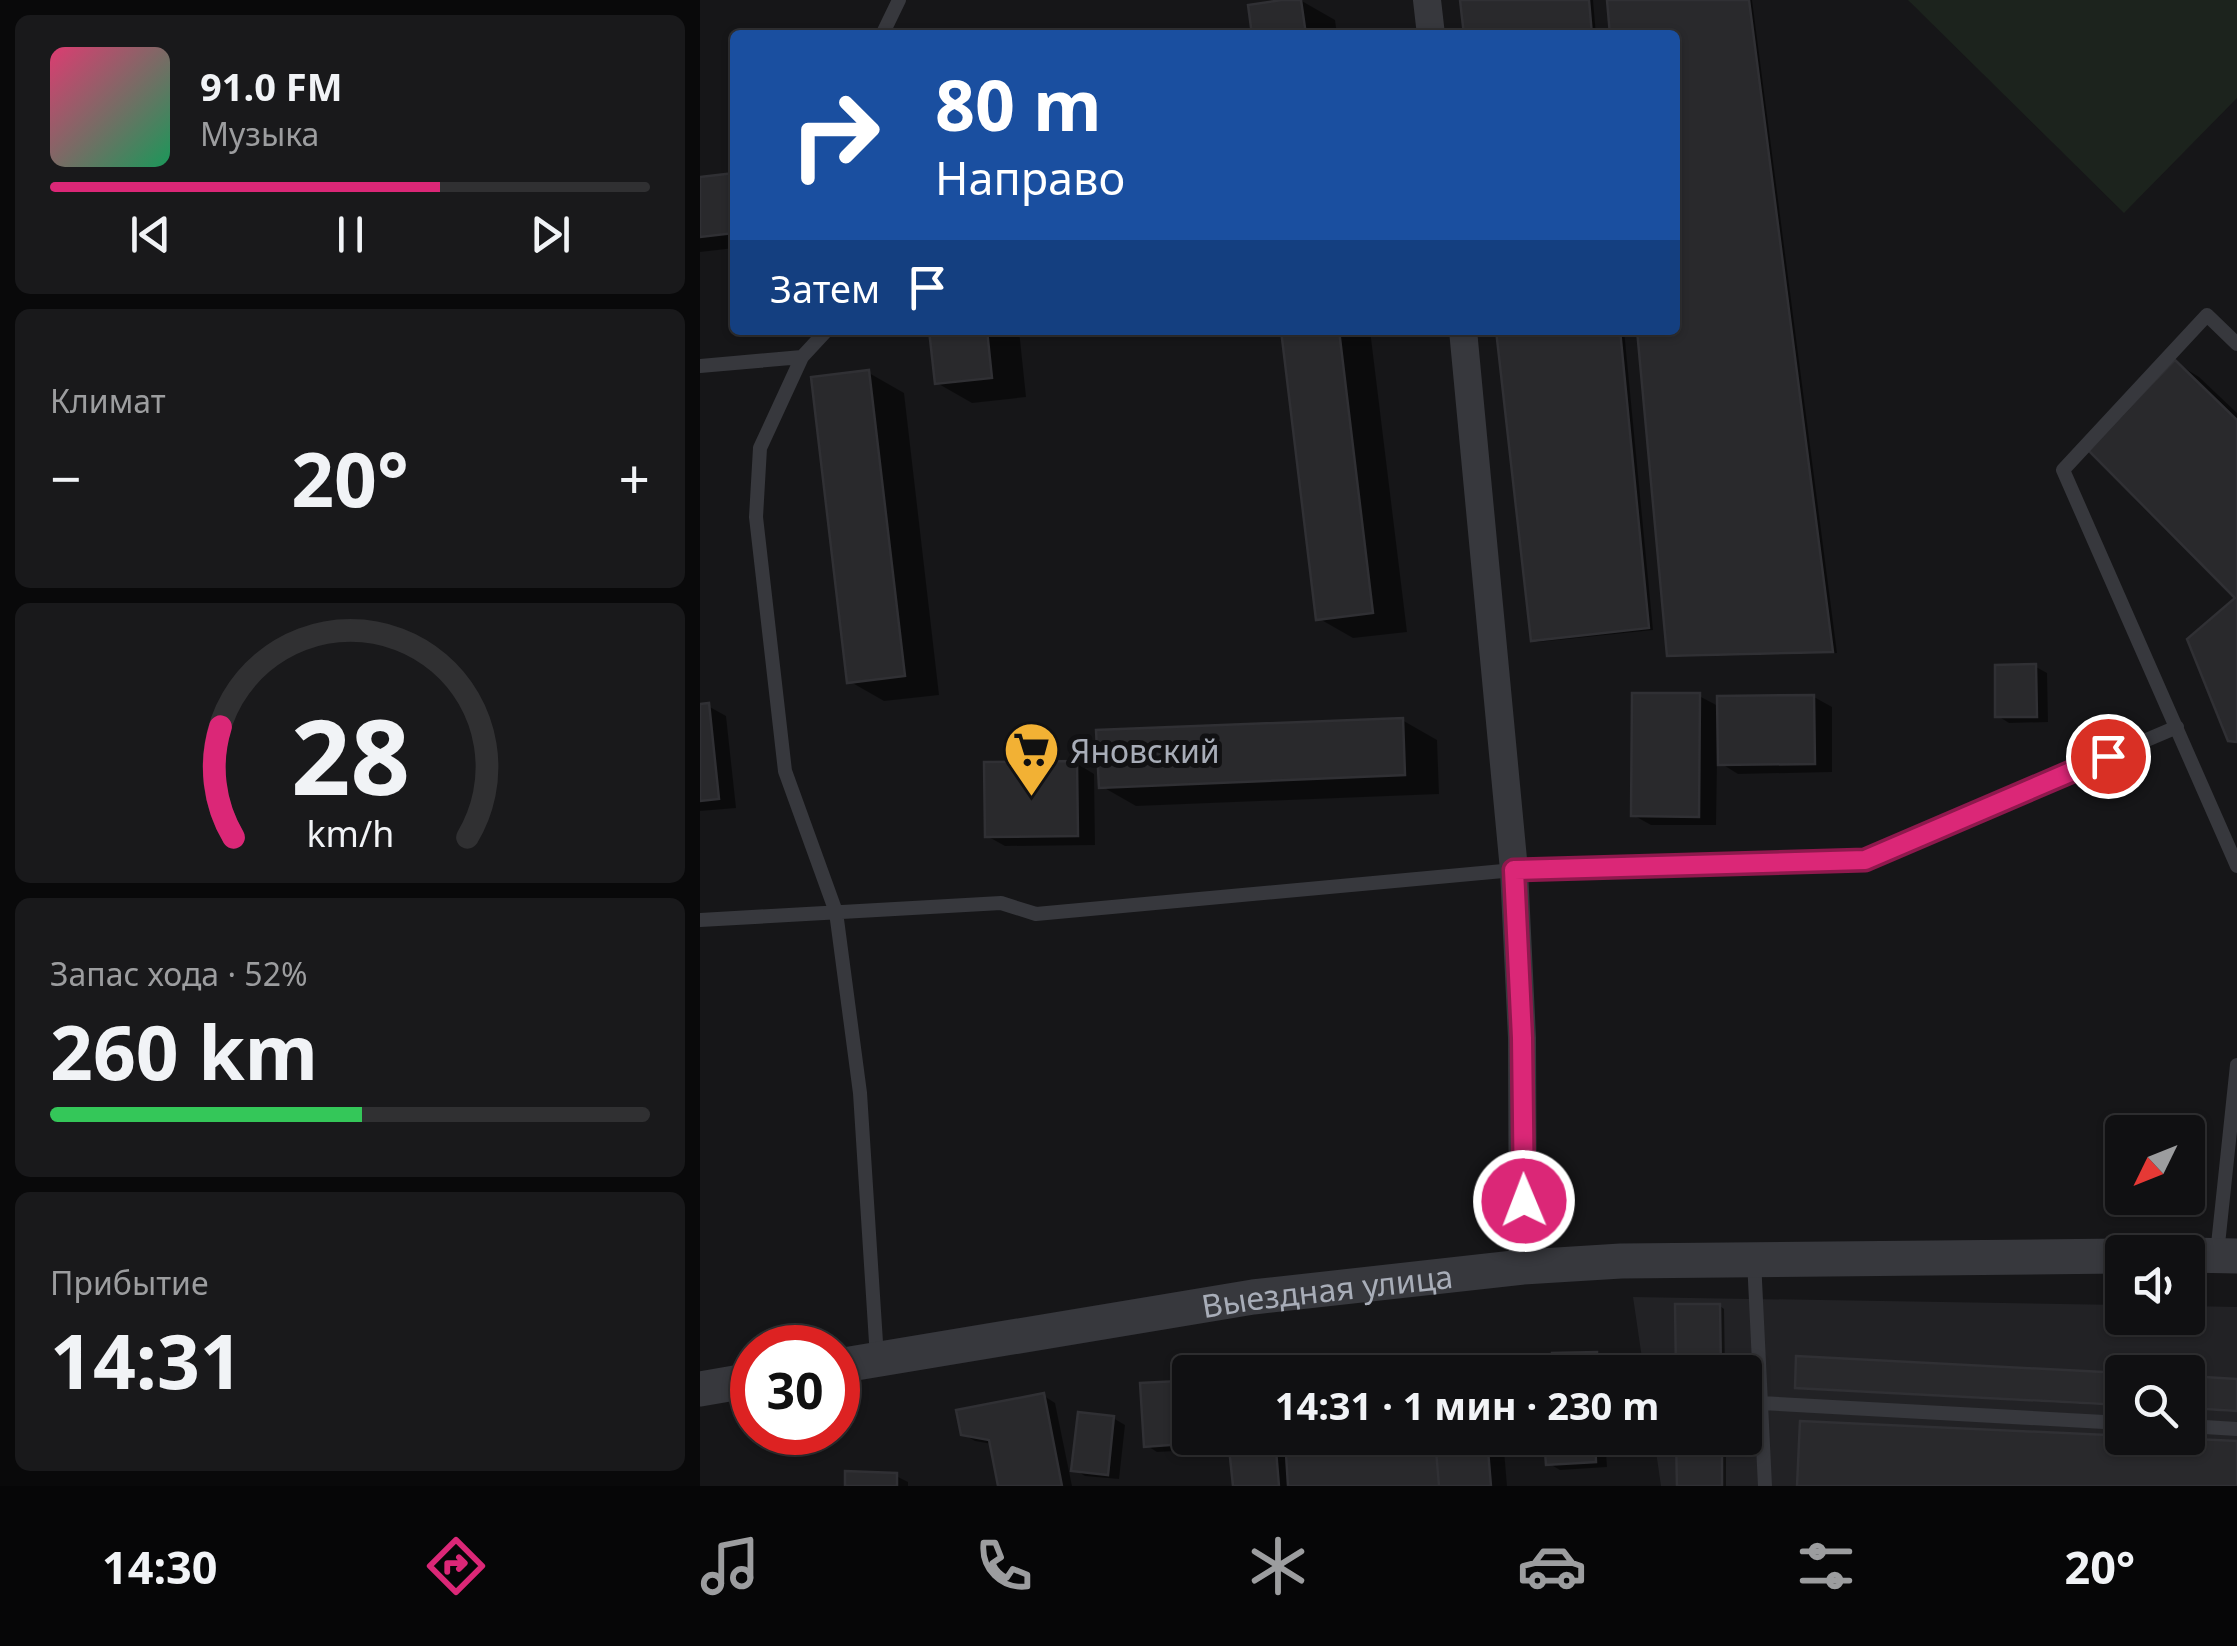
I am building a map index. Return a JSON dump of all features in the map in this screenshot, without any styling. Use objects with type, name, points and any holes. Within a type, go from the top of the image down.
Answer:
[{"type":"street","points":[[1427,0],[1430,30]]},
{"type":"street","points":[[1463,335],[1514,870],[1522,1038],[1524,1267]]},
{"type":"street","name":"Выездная улица","points":[[860,1363],[1253,1297],[1524,1267],[1621,1261],[2105,1256]]},
{"type":"street","points":[[700,1389],[730,1384]]},
{"type":"lane","points":[[884,30],[899,0]]},
{"type":"lane","points":[[2237,344],[2208,315],[2063,470],[2237,866]]},
{"type":"lane","points":[[822,335],[802,357],[760,448],[756,517],[786,771],[836,912],[860,1092],[877,1360]]},
{"type":"lane","points":[[700,366],[802,357]]},
{"type":"lane","points":[[700,920],[1001,903],[1036,914],[1514,870],[1865,860],[2177,727]]},
{"type":"lane","points":[[2214,1255],[2237,1065]]},
{"type":"lane","points":[[1754,1260],[1759,1355]]},
{"type":"lane","points":[[1762,1402],[2105,1421]]},
{"type":"lane","points":[[2205,1427],[2237,1429]]},
{"type":"lane","points":[[1762,1430],[1764,1486]]},
{"type":"shaded area","points":[[1908,0],[2237,0],[2237,98],[2124,213]]},
{"type":"shaded area","points":[[1633,1297],[2105,1305],[2105,1335],[2205,1335],[2205,1306],[2237,1307],[2237,1486],[1661,1486],[1656,1455],[1762,1455],[1762,1355],[1642,1355]]},
{"type":"building","points":[[1301,0],[1305,30],[1251,30],[1248,5]]},
{"type":"building","points":[[1460,0],[1589,0],[1592,30],[1463,30]]},
{"type":"building","points":[[1607,0],[1749,0],[1833,652],[1667,656],[1637,335],[1680,335],[1680,30],[1610,30]]},
{"type":"building","points":[[730,174],[730,234],[700,237],[700,177]]},
{"type":"building","points":[[930,335],[988,335],[992,378],[935,384]]},
{"type":"building","points":[[1282,335],[1340,335],[1373,613],[1316,620]]},
{"type":"building","points":[[1497,335],[1620,335],[1649,628],[1531,641]]},
{"type":"building","points":[[2175,360],[2237,420],[2237,742],[2228,741],[2187,639],[2235,598],[2088,450]]},
{"type":"building","points":[[869,370],[905,676],[847,683],[811,377]]},
{"type":"building","points":[[2036,664],[2037,717],[1995,717],[1995,665]]},
{"type":"building","points":[[1632,693],[1700,693],[1699,817],[1631,816]]},
{"type":"building","points":[[1814,695],[1815,764],[1718,765],[1717,696]]},
{"type":"building","points":[[709,703],[719,799],[700,801],[700,704]]},
{"type":"building","points":[[1403,718],[1405,775],[1099,788],[1096,730]]},
{"type":"building","name":"Яновский","points":[[1077,761],[1078,836],[985,837],[984,762]]},
{"type":"building","points":[[1675,1304],[1720,1304],[1721,1355],[1676,1355]]},
{"type":"building","points":[[1597,1352],[1597,1355],[1552,1355]]},
{"type":"building","points":[[1796,1356],[2105,1372],[2105,1404],[1795,1388]]},
{"type":"building","points":[[2205,1377],[2237,1379],[2237,1411],[2205,1409]]},
{"type":"building","points":[[1172,1381],[1172,1445],[1144,1447],[1140,1383]]},
{"type":"building","points":[[1044,1393],[1062,1486],[998,1486],[989,1440],[961,1435],[956,1410]]},
{"type":"building","points":[[1078,1412],[1114,1416],[1108,1475],[1071,1471]]},
{"type":"building","points":[[1800,1421],[2105,1435],[2105,1455],[2205,1455],[2205,1440],[2237,1441],[2237,1486],[1797,1486]]},
{"type":"building","points":[[1230,1455],[1276,1455],[1279,1486],[1233,1486]]},
{"type":"building","points":[[1286,1455],[1436,1455],[1439,1486],[1288,1486]]},
{"type":"building","points":[[1436,1455],[1488,1455],[1491,1486],[1439,1486]]},
{"type":"building","points":[[1545,1455],[1596,1455],[1596,1462],[1546,1465]]},
{"type":"building","points":[[1676,1455],[1722,1455],[1722,1486],[1677,1486]]},
{"type":"building","points":[[845,1471],[897,1473],[897,1486],[845,1486]]},
{"type":"place","name":"Яновский","points":[[1031,799]]},
{"type":"route","points":[[1524,1201],[1514,870],[1865,860],[2108,756]]}]
